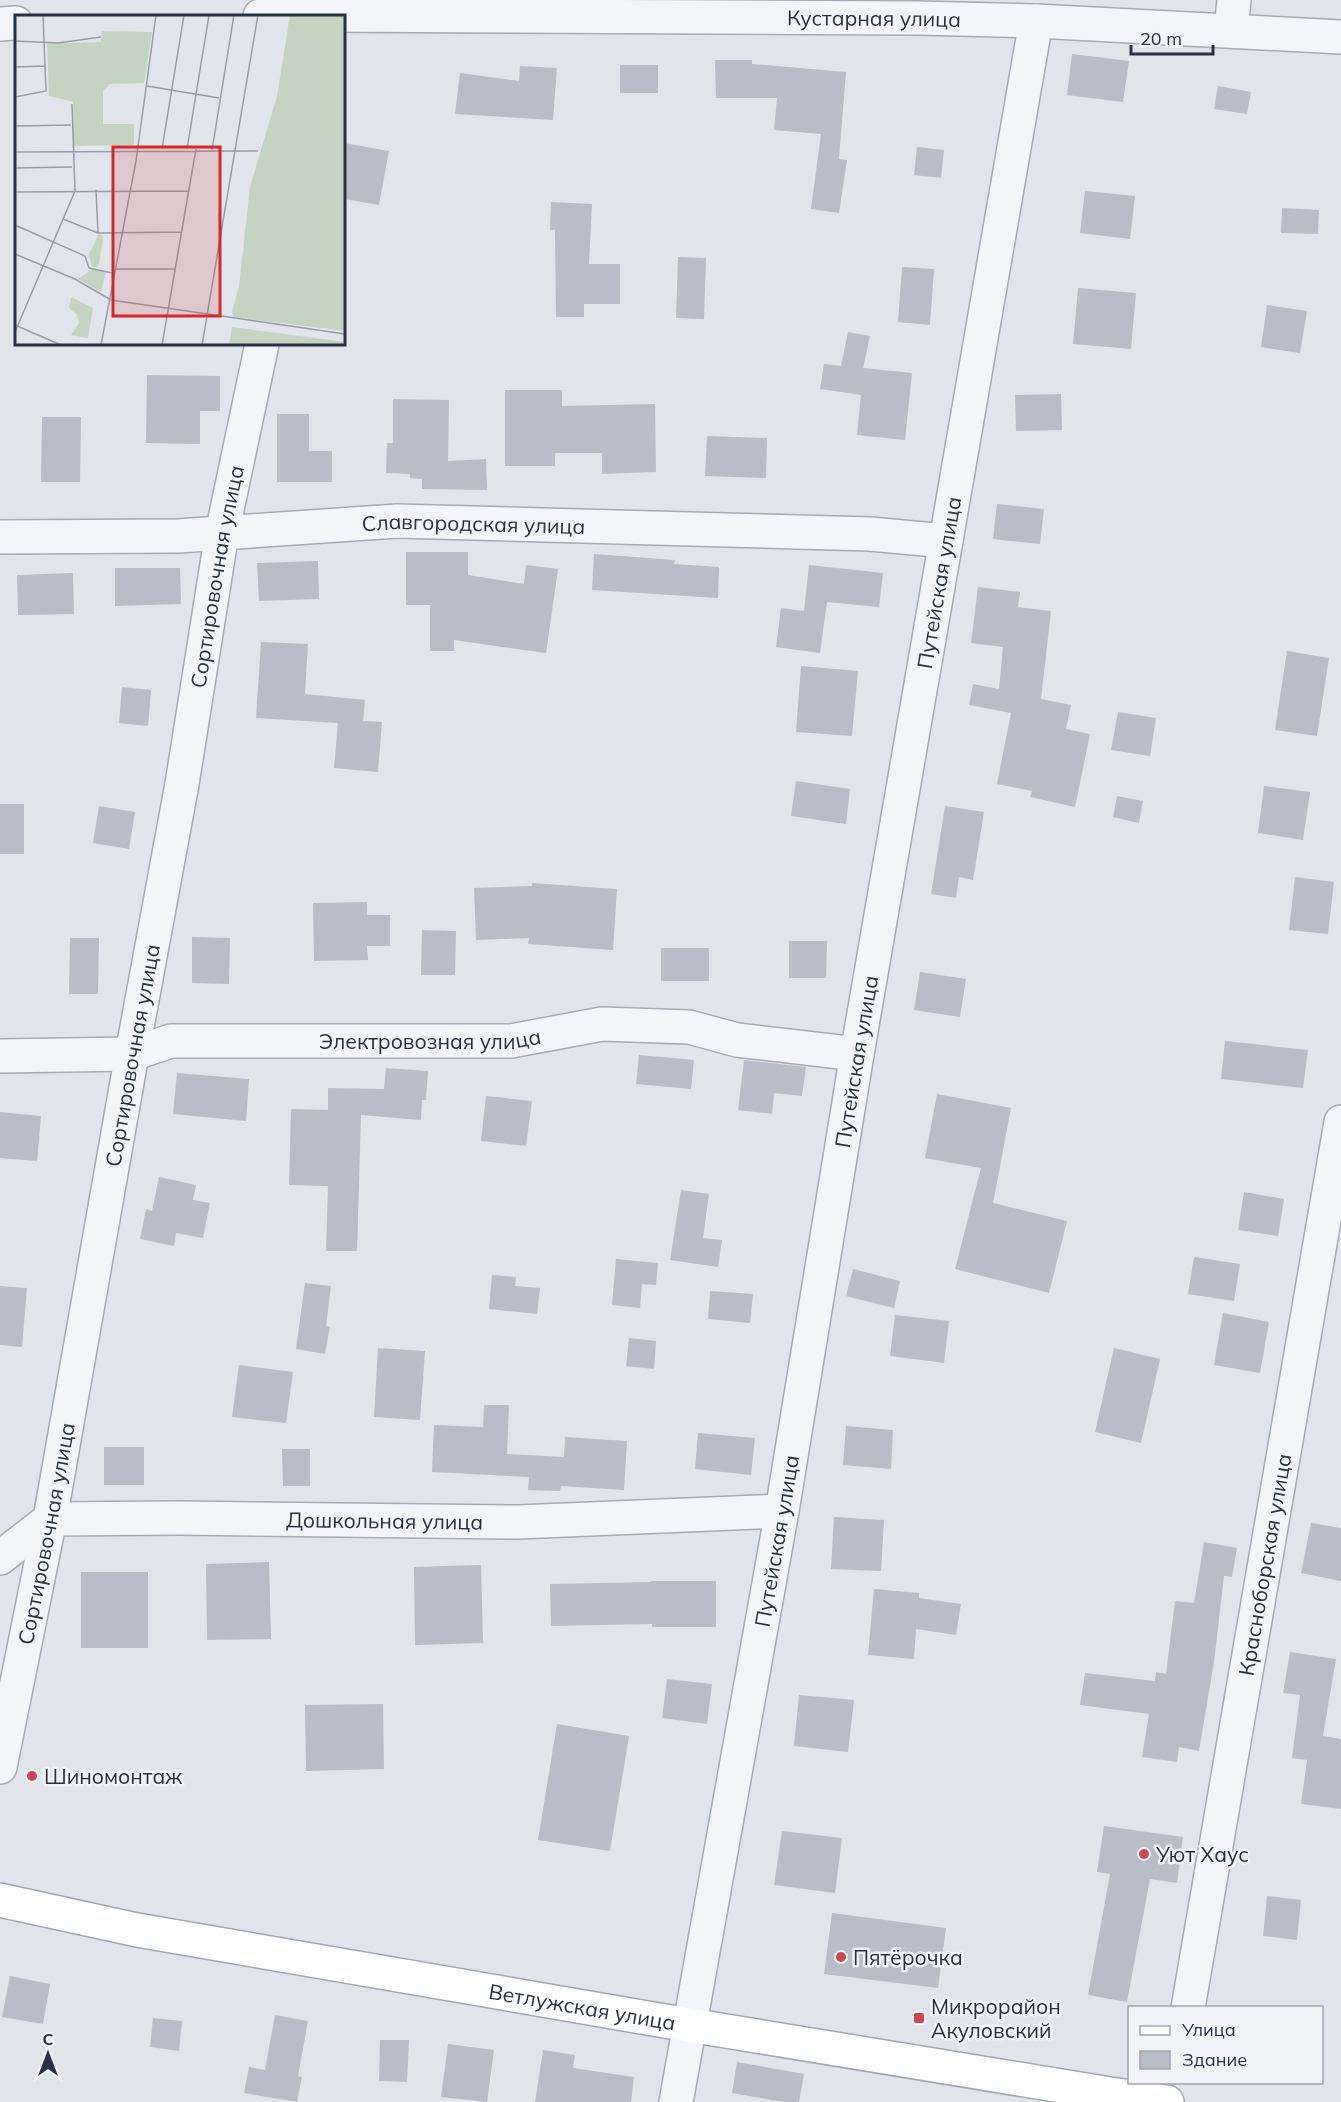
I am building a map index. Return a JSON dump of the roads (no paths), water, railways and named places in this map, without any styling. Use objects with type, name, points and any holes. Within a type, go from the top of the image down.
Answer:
[{"type":"main road","name":"Ветлужская улица","points":[[0,1900],[137,1930],[690,2025],[1167,2102]]},
{"type":"street","name":"Кустарная улица","points":[[270,15],[321,10],[616,9],[921,9],[1036,21],[1232,15],[1341,37]]},
{"type":"street","name":"Путейская улица","points":[[676,2102],[782,1511],[857,1054],[1036,21]]},
{"type":"street","points":[[0,24],[15,23]]},
{"type":"street","name":"Сортировочная улица","points":[[0,1767],[50,1519],[182,784],[222,533],[262,345]]},
{"type":"street","name":"Славгородская улица","points":[[0,537],[178,536],[397,521],[870,534],[946,542]]},
{"type":"street","name":"Электровозная улица","points":[[0,1056],[132,1054],[171,1041],[511,1041],[602,1024],[689,1027],[737,1040],[857,1054]]},
{"type":"street","name":"Красноборская улица","points":[[1188,2006],[1341,1122]]},
{"type":"street","name":"Дошкольная улица","points":[[50,1519],[179,1518],[518,1522],[782,1511]]},
{"type":"street","points":[[0,1558],[50,1519]]},
{"type":"street","points":[[1172,2102],[1175,2084]]},
{"type":"place","name":"Шиномонтаж","points":[[32,1776]]},
{"type":"place","name":"Уют Хаус","points":[[1144,1854]]},
{"type":"place","name":"Пятёрочка","points":[[841,1957]]},
{"type":"place","name":"Микрорайон Акуловский","points":[[919,2018]]}]
